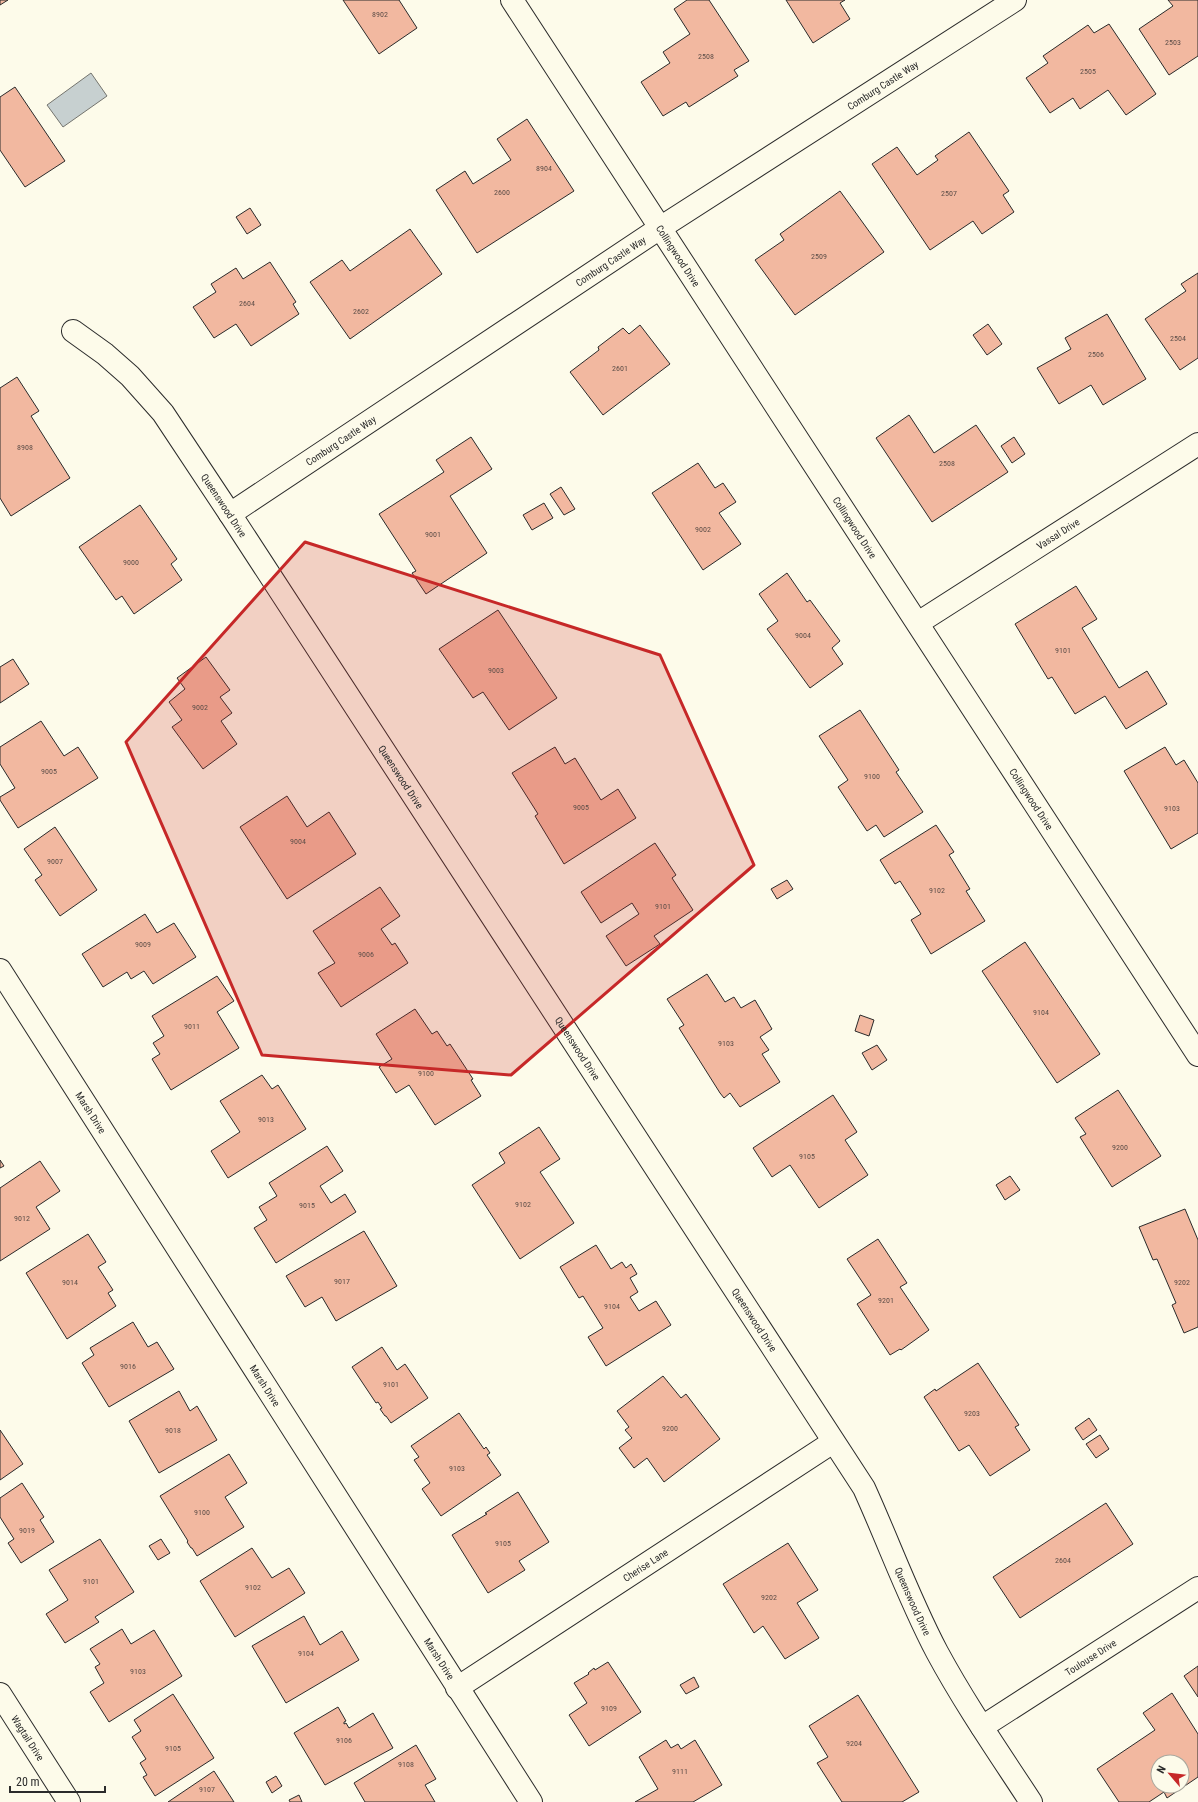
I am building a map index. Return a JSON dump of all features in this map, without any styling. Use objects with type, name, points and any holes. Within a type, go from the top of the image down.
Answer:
[{"type":"street","name":"Collingwood Drive","points":[[512,0],[1198,1055]]},
{"type":"street","name":"Comburg Castle Way","points":[[230,514],[660,228],[1015,0]]},
{"type":"street","name":"Queenswood Drive","points":[[72,331],[105,354],[130,376],[163,413],[230,514],[864,1488],[912,1600],[938,1653],[982,1727],[1031,1802]]},
{"type":"street","name":"Vassal Drive","points":[[918,623],[1198,444]]},
{"type":"street","name":"Marsh Drive","points":[[0,970],[531,1802]]},
{"type":"street","name":"Cherise Lane","points":[[458,1688],[833,1442]]},
{"type":"street","name":"Toulouse Drive","points":[[982,1727],[1198,1588]]},
{"type":"street","name":"Wagtail Drive","points":[[0,1694],[69,1802]]},
{"type":"highlighted area","points":[[305,542],[660,655],[754,865],[511,1075],[262,1055],[126,742]]},
{"type":"shaded area","points":[[91,73],[107,96],[63,127],[47,105]]},
{"type":"building","points":[[0,0],[8,0],[0,5]]},
{"type":"building","points":[[343,0],[399,0],[417,28],[379,54]]},
{"type":"building","points":[[687,0],[709,0],[749,61],[734,70],[738,76],[689,107],[686,102],[663,116],[641,82],[670,63],[663,52],[690,34],[674,9]]},
{"type":"building","points":[[786,0],[845,0],[840,3],[850,19],[813,43]]},
{"type":"building","points":[[1168,0],[1198,0],[1198,56],[1169,75],[1139,29],[1173,6]]},
{"type":"building","points":[[1109,24],[1156,94],[1126,115],[1108,90],[1080,109],[1073,98],[1050,113],[1026,78],[1048,63],[1043,56],[1088,25],[1094,33]]},
{"type":"building","points":[[15,87],[65,161],[25,187],[0,150],[0,97]]},
{"type":"building","points":[[527,119],[574,191],[477,253],[436,190],[465,171],[473,184],[511,160],[497,139]]},
{"type":"building","points":[[969,132],[1009,191],[1003,195],[1014,212],[982,234],[973,221],[930,250],[872,164],[897,147],[917,175],[938,160],[935,156]]},
{"type":"building","points":[[840,191],[884,252],[795,315],[755,260],[784,240],[780,234]]},
{"type":"building","points":[[250,208],[261,225],[247,234],[236,217]]},
{"type":"building","points":[[410,229],[442,274],[350,339],[310,282],[342,260],[350,271]]},
{"type":"building","points":[[270,262],[296,302],[293,304],[299,314],[251,346],[236,324],[214,338],[193,307],[216,292],[211,284],[236,268],[243,279]]},
{"type":"building","points":[[1198,273],[1198,358],[1180,370],[1145,319],[1186,291],[1181,284]]},
{"type":"building","points":[[1107,314],[1146,379],[1103,405],[1091,385],[1059,404],[1037,368],[1071,349],[1065,338]]},
{"type":"building","points":[[988,324],[1002,344],[987,355],[973,335]]},
{"type":"building","points":[[640,325],[670,364],[603,415],[570,372],[599,350],[598,347],[623,328],[629,334]]},
{"type":"building","points":[[17,377],[39,411],[31,416],[70,478],[11,516],[0,498],[0,388]]},
{"type":"building","points":[[909,415],[934,453],[976,425],[1008,472],[932,522],[876,438]]},
{"type":"building","points":[[471,437],[492,469],[450,496],[487,553],[426,594],[412,573],[416,571],[379,514],[444,472],[436,460]]},
{"type":"building","points":[[1014,437],[1025,454],[1012,463],[1001,446]]},
{"type":"building","points":[[698,463],[715,488],[723,483],[736,502],[719,513],[741,544],[703,570],[652,493]]},
{"type":"building","points":[[561,487],[575,509],[564,515],[550,494]]},
{"type":"building","points":[[544,503],[553,518],[532,530],[523,515]]},
{"type":"building","points":[[140,505],[177,559],[171,564],[182,580],[134,614],[122,596],[116,600],[79,547]]},
{"type":"building","points":[[787,573],[807,602],[810,600],[840,641],[832,648],[843,664],[810,688],[767,629],[778,621],[759,594]]},
{"type":"building","points":[[1076,586],[1097,619],[1082,628],[1119,688],[1147,671],[1167,704],[1126,729],[1105,696],[1075,714],[1052,677],[1048,679],[1015,624]]},
{"type":"building","points":[[498,610],[557,698],[509,730],[483,692],[473,698],[439,649]]},
{"type":"building","points":[[206,657],[230,690],[220,697],[232,713],[221,721],[237,744],[203,769],[172,727],[182,720],[169,702],[185,689],[177,678]]},
{"type":"building","points":[[13,659],[29,684],[0,703],[0,667]]},
{"type":"building","points":[[860,710],[899,770],[896,772],[923,812],[884,837],[876,825],[867,831],[838,787],[848,780],[819,736]]},
{"type":"building","points":[[41,721],[64,756],[78,747],[98,778],[18,828],[0,800],[0,797],[15,788],[0,764],[0,747]]},
{"type":"building","points":[[555,747],[565,764],[575,758],[601,800],[618,789],[636,818],[564,864],[535,816],[538,814],[512,773]]},
{"type":"building","points":[[1165,747],[1176,765],[1184,760],[1198,783],[1198,833],[1171,849],[1124,771]]},
{"type":"building","points":[[287,796],[307,827],[329,812],[356,854],[287,899],[240,827]]},
{"type":"building","points":[[936,825],[954,852],[949,855],[970,889],[966,891],[985,921],[931,954],[911,920],[921,914],[900,881],[895,884],[880,860]]},
{"type":"building","points":[[55,827],[97,890],[60,916],[35,880],[42,875],[24,849]]},
{"type":"building","points":[[655,843],[676,875],[672,878],[693,910],[654,936],[660,944],[626,966],[606,936],[639,914],[632,903],[601,923],[581,892]]},
{"type":"building","points":[[787,880],[793,889],[777,899],[771,889]]},
{"type":"building","points":[[380,887],[400,916],[381,929],[392,945],[395,943],[408,963],[341,1007],[318,973],[335,963],[313,931]]},
{"type":"building","points":[[145,914],[157,933],[174,923],[196,957],[153,984],[144,971],[131,979],[127,972],[103,987],[82,954]]},
{"type":"building","points":[[1025,942],[1100,1054],[1057,1083],[982,971]]},
{"type":"building","points":[[707,974],[725,1002],[734,997],[741,1008],[755,1000],[772,1029],[760,1037],[769,1050],[762,1054],[780,1082],[740,1107],[730,1093],[724,1098],[720,1093],[679,1028],[684,1025],[667,999]]},
{"type":"building","points":[[217,976],[234,1001],[217,1012],[239,1048],[171,1090],[152,1059],[160,1054],[153,1043],[164,1036],[152,1016]]},
{"type":"building","points":[[415,1009],[432,1034],[437,1031],[447,1046],[450,1044],[473,1079],[471,1080],[481,1096],[435,1125],[409,1085],[396,1093],[379,1067],[392,1059],[376,1034]]},
{"type":"building","points":[[860,1015],[874,1020],[869,1036],[855,1031]]},
{"type":"building","points":[[877,1045],[887,1060],[872,1070],[862,1053]]},
{"type":"building","points":[[262,1075],[272,1089],[278,1085],[306,1129],[228,1178],[211,1151],[240,1132],[220,1101]]},
{"type":"building","points":[[1118,1090],[1161,1156],[1112,1187],[1080,1137],[1086,1134],[1075,1118]]},
{"type":"building","points":[[833,1095],[857,1132],[845,1140],[868,1175],[819,1208],[790,1165],[772,1177],[753,1148]]},
{"type":"building","points":[[539,1127],[560,1159],[540,1172],[574,1223],[520,1259],[472,1185],[505,1163],[499,1153]]},
{"type":"building","points":[[327,1146],[343,1171],[320,1186],[331,1203],[345,1194],[356,1212],[276,1263],[254,1228],[267,1220],[259,1207],[277,1196],[269,1183]]},
{"type":"building","points":[[0,1160],[4,1166],[0,1168]]},
{"type":"building","points":[[40,1161],[60,1191],[36,1207],[50,1229],[0,1261],[0,1188]]},
{"type":"building","points":[[1010,1176],[1020,1190],[1005,1200],[996,1185]]},
{"type":"building","points":[[1185,1209],[1198,1240],[1198,1327],[1184,1333],[1172,1305],[1176,1303],[1157,1259],[1153,1260],[1139,1227]]},
{"type":"building","points":[[364,1231],[397,1286],[336,1321],[322,1297],[305,1307],[286,1276]]},
{"type":"building","points":[[88,1234],[106,1262],[98,1267],[113,1290],[108,1293],[116,1306],[67,1339],[26,1273]]},
{"type":"building","points":[[878,1239],[907,1283],[900,1287],[929,1330],[901,1350],[900,1349],[890,1355],[857,1304],[871,1295],[847,1259]]},
{"type":"building","points":[[596,1245],[611,1269],[622,1262],[626,1268],[631,1264],[637,1274],[630,1278],[638,1292],[630,1297],[639,1311],[656,1301],[671,1325],[606,1366],[588,1337],[603,1328],[583,1296],[579,1298],[560,1267]]},
{"type":"building","points":[[133,1322],[148,1347],[157,1342],[174,1369],[109,1407],[82,1363],[94,1355],[90,1348]]},
{"type":"building","points":[[382,1347],[397,1370],[405,1364],[428,1398],[391,1423],[380,1409],[382,1408],[378,1402],[376,1403],[352,1367]]},
{"type":"building","points":[[978,1363],[1019,1425],[1015,1427],[1030,1450],[990,1476],[969,1445],[959,1451],[924,1397],[935,1389],[936,1391]]},
{"type":"building","points":[[663,1376],[681,1398],[686,1394],[720,1439],[664,1482],[647,1458],[634,1468],[619,1448],[632,1438],[625,1430],[629,1427],[617,1411]]},
{"type":"building","points":[[179,1391],[190,1411],[197,1406],[217,1440],[159,1473],[129,1421]]},
{"type":"building","points":[[459,1413],[484,1449],[486,1447],[490,1453],[487,1455],[501,1475],[441,1516],[422,1489],[430,1483],[414,1460],[419,1457],[411,1446]]},
{"type":"building","points":[[1089,1418],[1097,1430],[1083,1440],[1075,1428]]},
{"type":"building","points":[[0,1430],[23,1464],[0,1480]]},
{"type":"building","points":[[1100,1435],[1109,1449],[1096,1458],[1086,1444]]},
{"type":"building","points":[[229,1454],[247,1483],[225,1497],[244,1527],[197,1556],[160,1496]]},
{"type":"building","points":[[22,1483],[44,1517],[40,1520],[54,1542],[21,1563],[8,1543],[14,1539],[0,1517],[0,1498]]},
{"type":"building","points":[[518,1492],[549,1542],[519,1561],[525,1570],[488,1593],[452,1535],[487,1514],[485,1513]]},
{"type":"building","points":[[1106,1503],[1133,1544],[1020,1618],[993,1577]]},
{"type":"building","points":[[100,1539],[134,1592],[95,1617],[99,1622],[65,1643],[46,1614],[68,1600],[49,1570]]},
{"type":"building","points":[[161,1539],[170,1553],[158,1560],[149,1546]]},
{"type":"building","points":[[788,1543],[818,1590],[797,1603],[819,1638],[785,1659],[763,1626],[754,1633],[723,1584]]},
{"type":"building","points":[[252,1548],[272,1578],[289,1568],[305,1593],[235,1637],[200,1581]]},
{"type":"building","points":[[304,1616],[320,1645],[342,1631],[359,1660],[286,1703],[252,1646]]},
{"type":"building","points":[[122,1629],[131,1644],[154,1630],[182,1676],[109,1722],[90,1692],[104,1683],[95,1667],[100,1664],[90,1649]]},
{"type":"building","points":[[608,1662],[641,1712],[589,1746],[569,1715],[587,1703],[574,1683],[589,1674],[588,1673],[594,1668],[595,1670]]},
{"type":"building","points":[[1198,1666],[1198,1697],[1184,1676]]},
{"type":"building","points":[[694,1677],[699,1687],[686,1694],[680,1685]]},
{"type":"building","points":[[1172,1693],[1198,1734],[1198,1777],[1190,1782],[1190,1754],[1150,1754],[1150,1794],[1161,1794],[1149,1802],[1119,1802],[1097,1769],[1155,1730],[1143,1713]]},
{"type":"building","points":[[173,1694],[214,1758],[155,1796],[143,1777],[147,1775],[140,1763],[146,1759],[132,1737],[141,1731],[134,1720]]},
{"type":"building","points":[[858,1695],[919,1792],[902,1802],[842,1802],[817,1763],[828,1757],[809,1726]]},
{"type":"building","points":[[338,1707],[346,1721],[344,1724],[346,1723],[349,1728],[373,1713],[393,1748],[325,1785],[294,1733]]},
{"type":"building","points":[[666,1740],[671,1748],[678,1744],[681,1749],[695,1740],[722,1785],[693,1802],[635,1802],[658,1789],[639,1757]]},
{"type":"building","points":[[416,1745],[436,1779],[425,1785],[435,1802],[365,1802],[354,1783]]},
{"type":"building","points":[[214,1771],[234,1802],[168,1802]]},
{"type":"building","points":[[276,1776],[282,1786],[272,1793],[266,1782]]},
{"type":"building","points":[[1165,1794],[1173,1794],[1167,1798]]},
{"type":"building","points":[[299,1795],[302,1802],[290,1802],[289,1800]]}]
